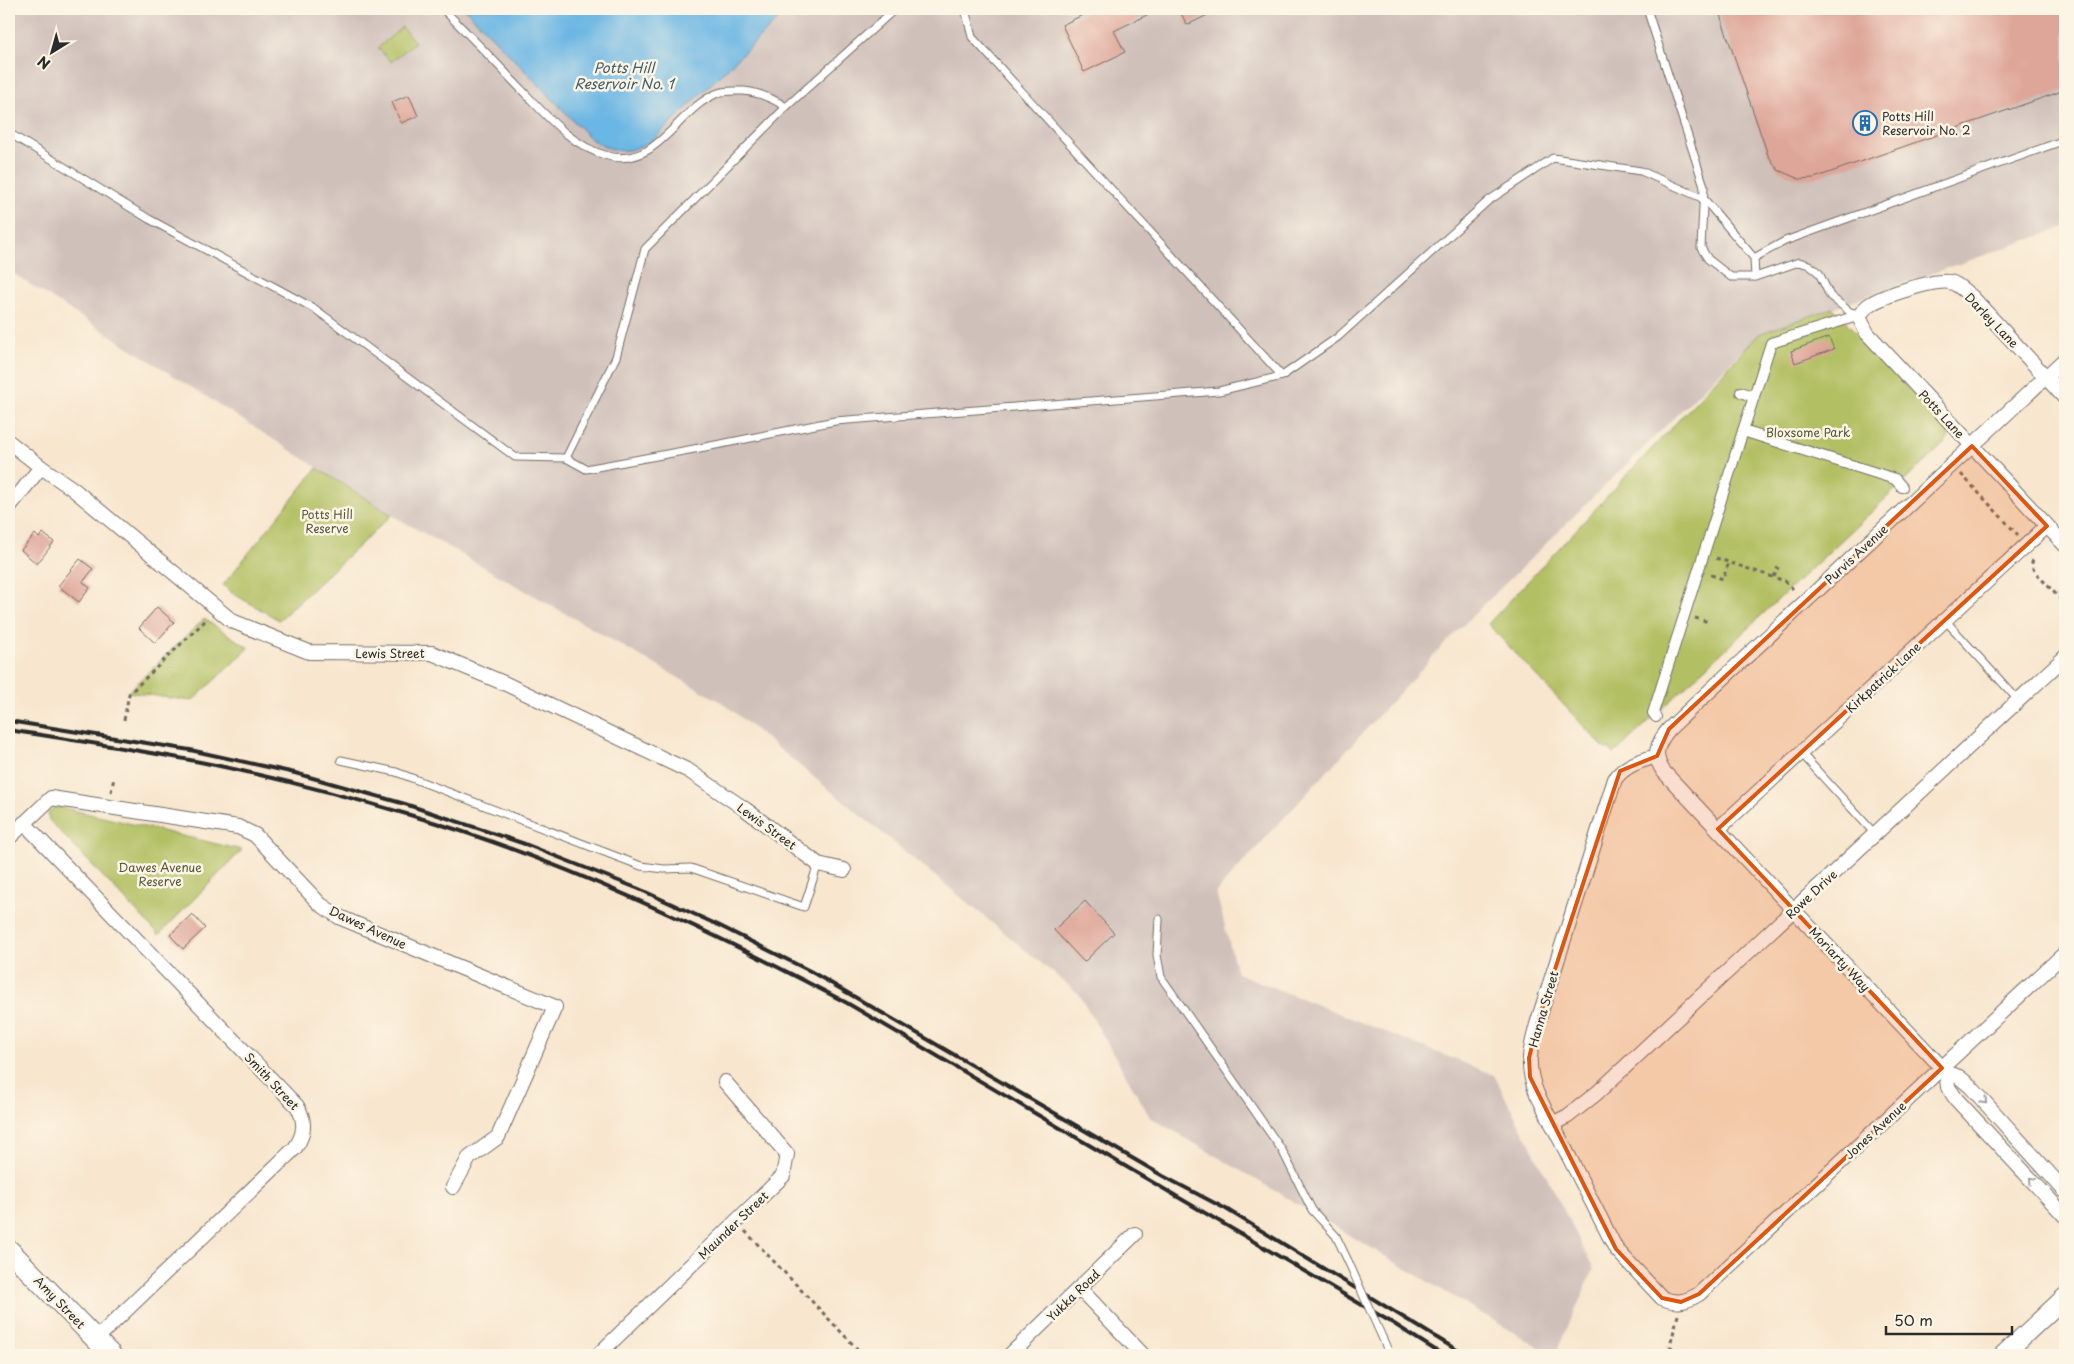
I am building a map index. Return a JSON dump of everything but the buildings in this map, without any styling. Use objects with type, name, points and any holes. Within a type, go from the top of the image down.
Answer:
[{"type":"main road","name":"Amy Street","points":[[9,1250],[111,1355]]},
{"type":"street","name":"Darley Lane","points":[[1860,315],[1868,306],[1902,292],[1938,281],[1951,282],[1961,288],[2065,398]]},
{"type":"street","points":[[1656,717],[1653,713],[1771,343],[1860,315]]},
{"type":"street","name":"Potts Lane","points":[[1860,315],[1862,325],[1867,333],[2065,545]]},
{"type":"street","name":"Purvis Avenue","points":[[1657,756],[1658,746],[1669,729],[2065,359]]},
{"type":"street","points":[[1741,392],[1754,397]]},
{"type":"street","points":[[1743,431],[1895,479],[1902,487]]},
{"type":"street","name":"Lewis Street","points":[[9,442],[73,489],[232,621],[309,652],[432,653],[506,684],[690,770],[818,864],[844,870]]},
{"type":"street","points":[[9,508],[41,467]]},
{"type":"street","name":"Kirkpatrick Lane","points":[[1718,829],[2047,526]]},
{"type":"street","name":"Rowe Drive","points":[[1552,1124],[1568,1116],[1597,1092],[2065,657]]},
{"type":"street","name":"Moriarty Way","points":[[1657,756],[1658,764],[1664,772],[1944,1070],[1959,1077],[1970,1086],[2065,1191]]},
{"type":"street","name":"Hanna Street","points":[[1657,756],[1628,766],[1615,779],[1538,1021],[1529,1058],[1530,1077],[1616,1249],[1658,1294],[1671,1302],[1681,1302]]},
{"type":"street","name":"Dawes Avenue","points":[[9,838],[51,798],[238,827],[255,835],[320,904],[339,917],[555,1007],[498,1137],[469,1158],[453,1187]]},
{"type":"street","name":"Smith Street","points":[[24,823],[297,1106],[304,1123],[303,1134],[295,1148],[96,1340]]},
{"type":"street","name":"Jones Avenue","points":[[1681,1302],[1699,1294],[1944,1070],[2065,952]]},
{"type":"street","name":"Moriarty Way","points":[[1944,1070],[1948,1087],[1956,1099],[2065,1216]]},
{"type":"street","name":"Maunder Street","points":[[598,1355],[783,1176],[787,1154],[725,1082]]},
{"type":"street","name":"Yukka Road","points":[[1010,1355],[1135,1234]]},
{"type":"street","points":[[1080,1289],[1144,1355]]},
{"type":"street","points":[[2003,1355],[2065,1297]]},
{"type":"lane","points":[[443,9],[566,135],[597,152],[609,156],[622,158],[648,150],[659,143],[700,103],[718,92],[735,90],[754,92],[772,98],[786,107]]},
{"type":"lane","points":[[566,458],[616,357],[645,248],[786,107],[895,9]]},
{"type":"lane","points":[[966,9],[972,37],[1282,376]]},
{"type":"lane","points":[[1647,9],[1704,186],[1701,248],[1708,259],[1731,277],[1756,277],[1799,262],[1809,265],[1819,272],[1830,296],[1850,312],[1860,315]]},
{"type":"lane","points":[[9,133],[149,219],[315,309],[515,456],[566,458],[586,469],[835,421],[1219,390],[1282,376],[1338,337],[1488,201],[1553,158],[1641,172],[1704,199],[1754,258],[1756,277]]},
{"type":"lane","points":[[1754,258],[1784,241],[2065,140]]},
{"type":"lane","points":[[1945,620],[2018,701]]},
{"type":"lane","points":[[1802,753],[1875,834]]},
{"type":"lane","points":[[340,760],[396,772],[641,866],[664,869],[691,868],[804,907],[818,864]]},
{"type":"lane","points":[[1159,919],[1157,955],[1161,977],[1282,1150],[1312,1210],[1336,1236],[1390,1355]]},
{"type":"path","points":[[1965,478],[2018,535]]},
{"type":"path","points":[[1704,554],[1774,577],[1784,581],[1793,589]]},
{"type":"path","points":[[1698,572],[1723,579],[1729,562]]},
{"type":"path","points":[[1774,577],[1778,567]]},
{"type":"path","points":[[2035,572],[2065,604]]},
{"type":"path","points":[[124,720],[129,694],[201,626],[216,608]]},
{"type":"path","points":[[736,1222],[863,1355]]},
{"type":"path","points":[[1679,1355],[1670,1346],[1681,1302]]},
{"type":"highlighted area","points":[[1972,446],[2047,526],[1718,829],[1942,1068],[1699,1294],[1681,1302],[1662,1298],[1616,1249],[1530,1077],[1529,1058],[1538,1021],[1620,771],[1657,756],[1669,729]]},
{"type":"shaded area","points":[[9,9],[2065,9],[2065,227],[1759,334],[1453,635],[1216,892],[1237,973],[1494,1075],[1594,1269],[1555,1355],[1552,1355],[1150,1117],[1079,994],[723,703],[392,515],[9,271]]},
{"type":"green space","points":[[402,27],[415,42],[391,62],[378,48]]},
{"type":"green space","name":"Bloxsome Park","points":[[1833,308],[1949,431],[1948,440],[1614,754],[1608,748],[1606,750],[1488,624],[1759,334]]},
{"type":"green space","name":"Potts Hill Reserve","points":[[317,468],[392,515],[279,620],[232,593],[223,585]]},
{"type":"green space","points":[[204,619],[249,648],[192,701],[128,692]]},
{"type":"green space","name":"Dawes Avenue Reserve","points":[[60,807],[242,850],[159,935],[49,820],[48,813],[53,808]]},
{"type":"water","name":"Potts Hill Reservoir No. 1","points":[[465,9],[789,9],[655,138],[631,150],[624,151],[609,148],[592,140]]},
{"type":"railway","points":[[9,721],[190,750],[295,773],[405,804],[525,844],[639,889],[718,925],[810,971],[1163,1176],[1226,1209],[1465,1355]]},
{"type":"railway","points":[[9,730],[215,765],[338,795],[467,833],[523,853],[633,898],[741,949],[847,1003],[1391,1322],[1443,1355]]},
{"type":"place","name":"Potts Hill Reservoir No. 2","points":[[1865,123]]}]
